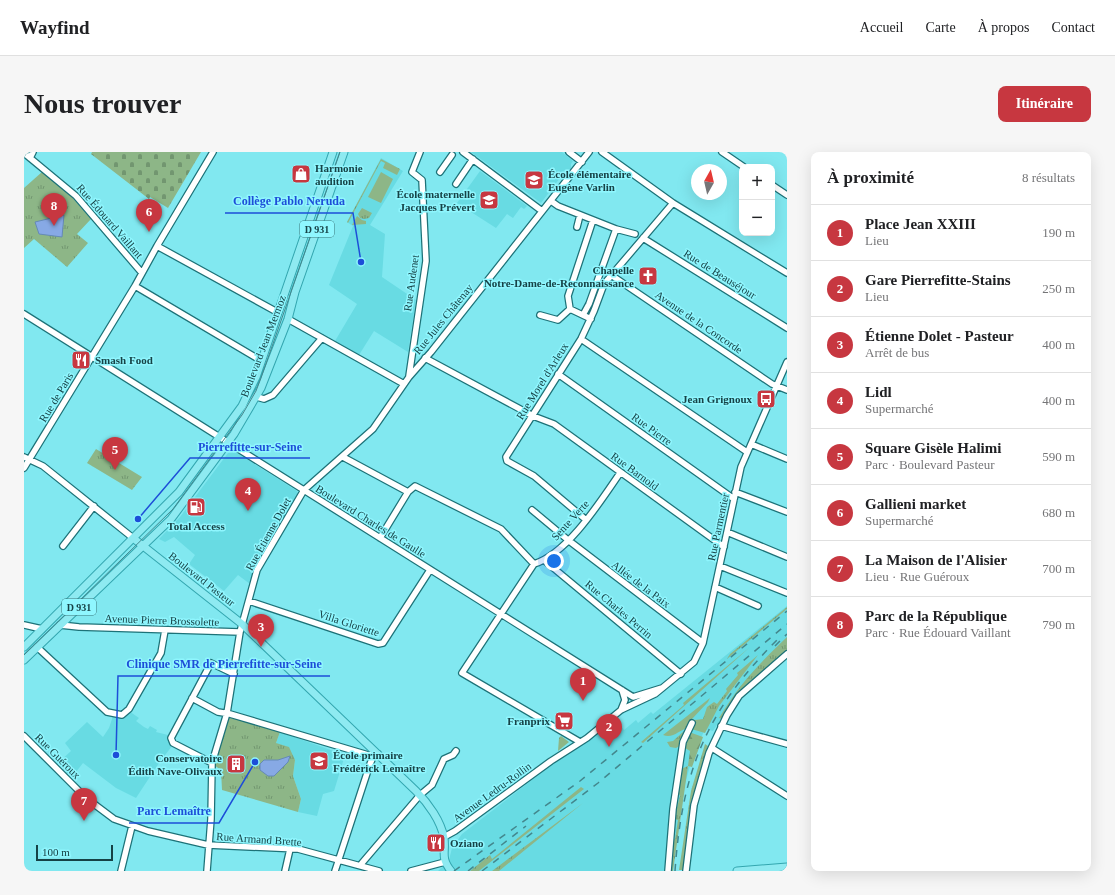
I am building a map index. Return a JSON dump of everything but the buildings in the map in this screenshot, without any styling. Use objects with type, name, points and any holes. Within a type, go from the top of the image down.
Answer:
[{"type":"main road","name":"Boulevard Jean Mermoz","points":[[24,647],[179,492],[242,406],[256,377],[260,360],[334,152]]},
{"type":"main road","name":"Boulevard Jean Mermoz","points":[[24,660],[171,520],[228,443],[257,397],[288,319],[295,292],[344,152]]},
{"type":"main road","name":"Boulevard Pasteur","points":[[133,538],[241,628],[378,754],[420,795],[434,814],[444,837]]},
{"type":"main road","points":[[444,837],[445,862],[451,871]]},
{"type":"main road","points":[[737,871],[787,867]]},
{"type":"street","points":[[30,158],[33,152]]},
{"type":"street","name":"Rue de Paris","points":[[24,468],[26,459],[92,357],[213,152]]},
{"type":"street","name":"Rue Audenet","points":[[409,377],[426,262],[422,180],[412,172],[420,152]]},
{"type":"street","points":[[463,152],[542,211]]},
{"type":"street","points":[[569,152],[582,162]]},
{"type":"street","name":"Rue Jules Châtenay","points":[[304,490],[373,429],[409,377],[589,152]]},
{"type":"street","points":[[602,152],[673,203],[787,273]]},
{"type":"street","points":[[722,152],[740,164]]},
{"type":"street","name":"Rue Édouard Vaillant","points":[[24,153],[76,196],[142,273]]},
{"type":"street","points":[[440,172],[453,154]]},
{"type":"street","points":[[456,184],[473,159]]},
{"type":"street","points":[[775,188],[787,195]]},
{"type":"street","points":[[551,201],[558,206],[580,215],[616,229],[635,234]]},
{"type":"street","points":[[581,339],[591,319],[600,292],[611,275],[673,203]]},
{"type":"street","points":[[576,227],[580,215]]},
{"type":"street","points":[[570,309],[568,296],[593,220]]},
{"type":"street","points":[[583,315],[589,304],[616,229]]},
{"type":"street","name":"Rue de Beauséjour","points":[[643,238],[787,328]]},
{"type":"street","points":[[157,246],[277,312]]},
{"type":"street","name":"Avenue de la Concorde","points":[[611,275],[776,386],[787,390]]},
{"type":"street","points":[[135,286],[260,360]]},
{"type":"street","points":[[540,314],[558,320],[570,309]]},
{"type":"street","points":[[570,309],[591,319]]},
{"type":"street","name":"Boulevard Charles de Gaulle","points":[[24,314],[622,690]]},
{"type":"street","points":[[288,319],[404,384]]},
{"type":"street","points":[[257,397],[264,399],[273,395],[322,338]]},
{"type":"street","name":"Rue Morel d'Arleux","points":[[586,519],[534,476],[507,461],[506,457],[581,339],[747,452]]},
{"type":"street","name":"Rue Barnold","points":[[425,358],[532,416],[554,424],[724,547]]},
{"type":"street","name":"Rue Parmentier","points":[[580,742],[621,710],[651,696],[681,674],[694,662],[703,643],[741,467],[787,362]]},
{"type":"street","name":"Rue Pierre","points":[[558,374],[734,499]]},
{"type":"street","points":[[751,444],[787,459]]},
{"type":"street","points":[[343,457],[408,492]]},
{"type":"street","name":"Boulevard Pasteur","points":[[26,459],[42,466],[133,538]]},
{"type":"street","name":"Sente Verte","points":[[534,564],[545,561],[568,540],[586,519],[620,473]]},
{"type":"street","points":[[380,538],[408,492],[415,486],[501,529],[534,564],[462,673],[535,714],[580,742]]},
{"type":"street","name":"Rue Étienne Dolet","points":[[207,871],[211,819],[212,763],[227,713],[241,628],[257,570],[304,490]]},
{"type":"street","points":[[735,492],[787,512]]},
{"type":"street","points":[[63,546],[94,506]]},
{"type":"street","name":"Allée de la Paix","points":[[532,510],[568,540],[703,643]]},
{"type":"street","points":[[727,532],[787,557]]},
{"type":"street","name":"Rue Charles Perrin","points":[[545,561],[681,674]]},
{"type":"street","points":[[720,566],[787,593]]},
{"type":"street","name":"Villa Gloriette","points":[[249,600],[378,644],[383,644],[430,570]]},
{"type":"street","points":[[715,587],[758,606]]},
{"type":"street","points":[[24,625],[42,629]]},
{"type":"street","name":"Avenue Pierre Brossolette","points":[[60,625],[165,630],[241,628]]},
{"type":"street","points":[[38,647],[107,712],[122,714],[129,709],[161,653],[165,630]]},
{"type":"street","points":[[686,871],[695,798],[707,756],[736,700],[743,691],[787,654]]},
{"type":"street","points":[[212,763],[173,743],[171,738],[211,663],[234,674]]},
{"type":"street","name":"Rue Parmentier","points":[[622,690],[636,697],[662,688]]},
{"type":"street","points":[[621,710],[625,700],[622,690]]},
{"type":"street","points":[[192,698],[218,712],[227,713],[368,755],[378,754]]},
{"type":"street","points":[[668,871],[673,809],[682,749],[684,738],[691,725]]},
{"type":"street","points":[[722,726],[787,744]]},
{"type":"street","name":"Rue Guéroux","points":[[24,736],[86,798],[114,820],[208,845]]},
{"type":"street","name":"Avenue Ledru-Rollin","points":[[444,837],[455,831],[551,761],[580,742]]},
{"type":"street","points":[[712,748],[787,796]]},
{"type":"street","points":[[362,866],[362,863],[420,795],[432,785],[444,759],[453,755],[456,751]]},
{"type":"street","points":[[335,871],[370,764],[373,757],[378,754]]},
{"type":"street","points":[[121,871],[132,826]]},
{"type":"street","name":"Rue Armand Brette","points":[[208,845],[290,848],[375,870]]},
{"type":"street","points":[[285,871],[290,848]]},
{"type":"street","points":[[411,871],[445,862]]},
{"type":"shaded area","name":"École élémentaire Eugène Varlin","points":[[471,152],[562,152],[573,161],[571,164],[571,169],[566,170],[541,203]]},
{"type":"shaded area","points":[[381,158],[403,171],[370,225],[385,234],[382,277],[416,300],[408,352],[374,331],[359,355],[335,341],[357,304],[329,285],[353,226],[347,222]]},
{"type":"shaded area","name":"École maternelle Jacques Prévert","points":[[480,171],[527,206],[524,209],[521,207],[513,218],[507,214],[496,228],[457,203]]},
{"type":"shaded area","points":[[64,215],[62,237],[39,234],[35,222]]},
{"type":"shaded area","points":[[228,453],[237,453],[297,491],[298,494],[253,572],[250,584],[238,575],[224,591],[189,564],[195,555],[174,537],[165,542],[159,539],[180,517]]},
{"type":"shaded area","points":[[787,606],[787,641],[760,668],[760,674],[738,692],[713,731],[705,729],[692,759],[685,784],[672,871],[438,871],[449,860],[452,848],[462,834],[559,759],[615,718],[624,730],[636,720],[638,723],[651,712],[653,714]]},
{"type":"shaded area","points":[[129,711],[139,718],[136,721],[144,727],[148,729],[150,726],[157,730],[156,732],[168,735],[172,746],[136,798],[116,788],[83,763],[72,777],[58,763],[71,751],[65,743],[87,722],[103,737],[109,728],[113,716],[116,718],[125,715]]},
{"type":"shaded area","points":[[280,732],[345,755],[334,791],[323,794],[317,816],[298,812],[301,799],[293,776],[295,760],[276,743]]},
{"type":"shaded area","points":[[290,756],[288,762],[274,776],[268,776],[260,770],[260,764],[264,760],[278,760]]},
{"type":"green space","points":[[92,152],[201,152],[168,208],[150,197],[149,199],[91,154]]},
{"type":"green space","points":[[381,159],[400,169],[397,175],[383,168],[385,163],[381,161],[348,223],[347,222]]},
{"type":"green space","points":[[42,172],[71,196],[91,219],[77,234],[88,243],[67,267],[34,239],[24,248],[24,188]]},
{"type":"green space","points":[[381,172],[393,179],[381,203],[368,197]]},
{"type":"green space","points":[[362,208],[372,213],[369,218],[360,218],[358,214]]},
{"type":"green space","points":[[357,216],[366,221],[366,224],[352,225]]},
{"type":"green space","points":[[96,449],[142,477],[132,490],[87,463]]},
{"type":"green space","points":[[787,607],[787,609],[727,659],[730,654]]},
{"type":"green space","points":[[787,637],[787,651],[745,686],[722,719],[719,718],[734,695],[750,675]]},
{"type":"green space","points":[[750,647],[643,743],[641,742],[684,705],[683,703]]},
{"type":"green space","points":[[758,655],[719,706],[705,733],[688,728],[670,736],[663,735],[710,698],[692,719],[703,719],[707,707],[714,702],[717,704],[727,691],[726,689],[738,675],[737,673]]},
{"type":"green space","points":[[229,717],[280,732],[276,743],[289,747],[295,760],[293,776],[301,799],[298,812],[222,790],[221,770],[214,765]]},
{"type":"green space","points":[[684,731],[687,731],[681,745],[676,748],[670,747],[667,742],[673,741]]},
{"type":"green space","points":[[689,732],[703,737],[692,767],[688,766],[690,751],[685,748]]},
{"type":"green space","points":[[561,736],[569,742],[558,751],[559,738]]},
{"type":"green space","points":[[705,744],[708,746],[692,801],[683,870],[679,870],[691,791]]},
{"type":"green space","points":[[688,766],[673,871],[667,871],[671,840],[675,839],[678,820],[674,819],[680,796],[678,792],[681,769]]},
{"type":"green space","points":[[581,787],[584,789],[479,871],[470,871],[490,855],[492,859]]},
{"type":"green space","points":[[583,803],[499,871],[492,871]]},
{"type":"tram line","points":[[24,655],[173,509],[242,415],[256,391],[261,378],[340,152]]},
{"type":"railway","points":[[454,871],[580,781],[787,611]]},
{"type":"railway","points":[[482,871],[598,783],[787,624]]},
{"type":"railway","points":[[775,646],[787,634]]},
{"type":"railway","points":[[675,871],[678,835],[684,803],[692,773],[702,745],[715,718],[732,692],[777,640]]},
{"type":"railway","points":[[468,871],[526,826]]},
{"type":"place","name":"Harmonie audition","points":[[301,174]]},
{"type":"place","name":"École élémentaire Eugène Varlin","points":[[534,180]]},
{"type":"place","name":"École maternelle Jacques Prévert","points":[[489,200]]},
{"type":"place","name":"Parc de la République","points":[[54,226]]},
{"type":"place","name":"Gallieni market","points":[[149,232]]},
{"type":"place","name":"Collège Pablo Neruda","points":[[361,262]]},
{"type":"place","name":"Chapelle Notre-Dame-de-Reconnaissance","points":[[648,276]]},
{"type":"place","name":"Smash Food","points":[[81,360]]},
{"type":"place","name":"Jean Grignoux","points":[[766,399]]},
{"type":"place","name":"Square Gisèle Halimi","points":[[115,470]]},
{"type":"place","name":"Total Access","points":[[196,507]]},
{"type":"place","name":"Lidl","points":[[248,511]]},
{"type":"place","name":"Pierrefitte-sur-Seine","points":[[138,519]]},
{"type":"place","name":"Étienne Dolet - Pasteur","points":[[261,647]]},
{"type":"place","name":"Place Jean XXIII","points":[[583,701]]},
{"type":"place","name":"Franprix","points":[[564,721]]},
{"type":"place","name":"Gare Pierrefitte-Stains","points":[[609,747]]},
{"type":"place","name":"Clinique SMR de Pierrefitte-sur-Seine","points":[[116,755]]},
{"type":"place","name":"École primaire Frédérick Lemaître","points":[[319,761]]},
{"type":"place","name":"Parc Lemaître","points":[[255,762]]},
{"type":"place","name":"Conservatoire Édith Nave-Olivaux","points":[[236,764]]},
{"type":"place","name":"La Maison de l'Alisier","points":[[84,821]]},
{"type":"place","name":"Oziano","points":[[436,843]]}]
